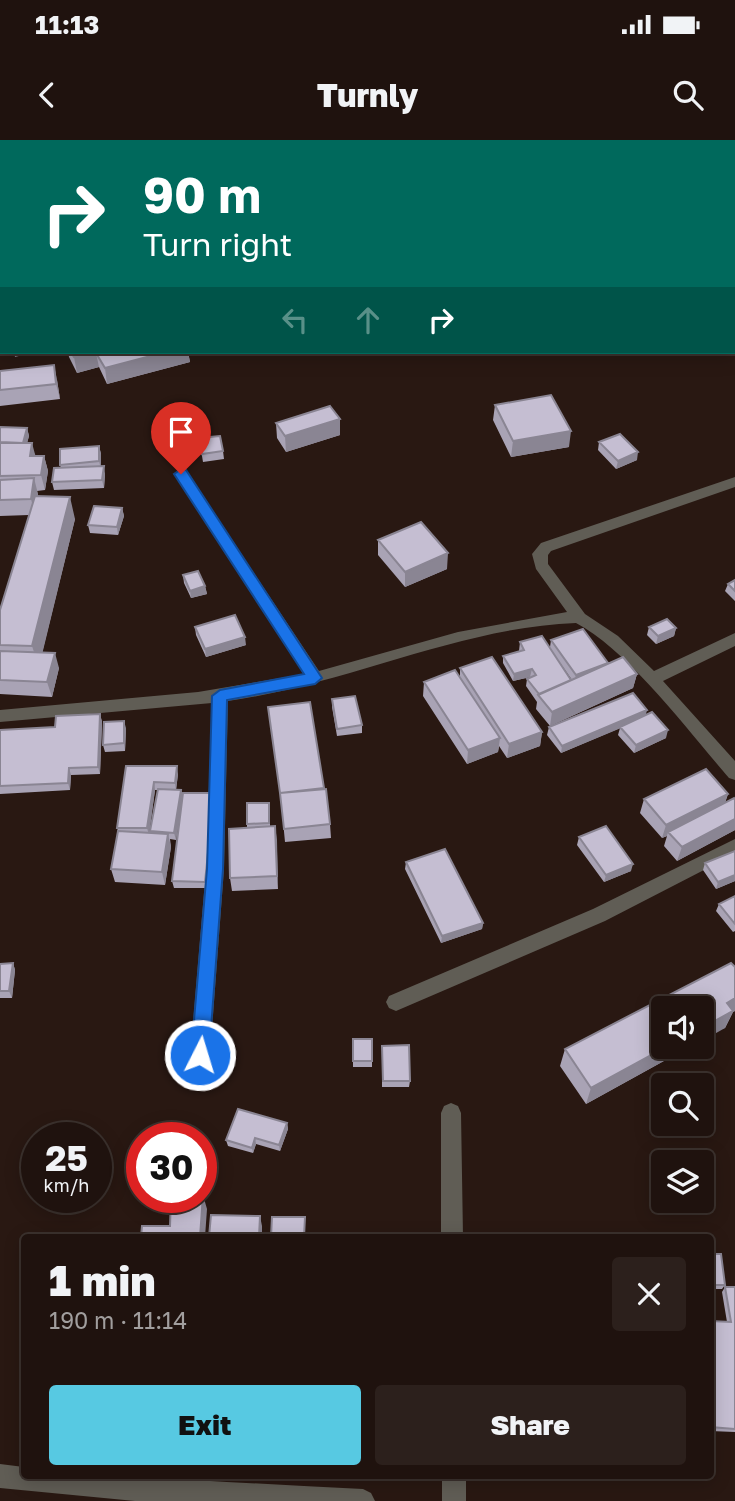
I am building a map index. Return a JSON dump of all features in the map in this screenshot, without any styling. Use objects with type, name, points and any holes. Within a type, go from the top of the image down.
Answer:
[{"type":"street","points":[[181,474],[315,678]]},
{"type":"street","points":[[735,482],[547,547],[540,554],[541,565],[579,617],[605,634],[652,679],[735,773]]},
{"type":"street","points":[[0,716],[220,696],[315,678],[453,639],[531,622],[579,617]]},
{"type":"street","points":[[652,679],[735,639]]},
{"type":"street","points":[[198,1082],[215,869],[220,696]]},
{"type":"street","points":[[396,1002],[599,915],[735,846]]},
{"type":"street","points":[[451,1113],[452,1234]]},
{"type":"street","points":[[0,1476],[21,1478]]},
{"type":"street","points":[[31,1479],[164,1492],[363,1501]]},
{"type":"street","points":[[454,1479],[454,1501]]},
{"type":"building","points":[[97,354],[158,354],[105,368]]},
{"type":"building","points":[[54,365],[56,384],[0,390],[0,371]]},
{"type":"building","points":[[551,395],[571,431],[513,441],[495,405]]},
{"type":"building","points":[[330,406],[340,419],[285,436],[276,423]]},
{"type":"building","points":[[0,427],[27,428],[23,443],[0,442]]},
{"type":"building","points":[[620,434],[638,452],[618,461],[599,442]]},
{"type":"building","points":[[220,436],[223,451],[202,454],[199,438]]},
{"type":"building","points":[[0,443],[32,443],[30,456],[44,456],[41,475],[0,476]]},
{"type":"building","points":[[99,446],[99,461],[60,465],[60,449]]},
{"type":"building","points":[[104,466],[102,480],[52,482],[54,468]]},
{"type":"building","points":[[34,478],[31,499],[0,500],[0,480]]},
{"type":"building","points":[[35,496],[70,497],[32,646],[0,645],[0,610]]},
{"type":"building","points":[[94,506],[122,508],[117,527],[88,525]]},
{"type":"building","points":[[421,522],[448,553],[405,572],[378,540]]},
{"type":"building","points":[[198,571],[205,586],[190,591],[183,575]]},
{"type":"building","points":[[735,580],[735,591],[728,584]]},
{"type":"building","points":[[235,615],[245,637],[205,649],[195,627]]},
{"type":"building","points":[[667,619],[676,628],[658,636],[649,627]]},
{"type":"building","points":[[583,629],[608,663],[576,675],[551,640]]},
{"type":"building","points":[[542,636],[571,680],[539,694],[527,679],[536,675],[532,669],[514,674],[503,656],[524,650],[520,642]]},
{"type":"building","points":[[0,651],[55,653],[47,682],[0,680]]},
{"type":"building","points":[[492,657],[542,732],[509,744],[460,668]]},
{"type":"building","points":[[623,657],[637,674],[552,712],[538,695]]},
{"type":"building","points":[[455,670],[500,738],[468,750],[424,682]]},
{"type":"building","points":[[633,693],[647,710],[562,746],[549,727]]},
{"type":"building","points":[[355,696],[362,725],[337,729],[332,699]]},
{"type":"building","points":[[310,702],[324,788],[280,793],[268,707]]},
{"type":"building","points":[[652,712],[668,730],[636,745],[620,727]]},
{"type":"building","points":[[100,714],[98,767],[69,768],[68,783],[0,786],[0,730],[55,727],[56,716]]},
{"type":"building","points":[[124,721],[124,743],[103,745],[104,722]]},
{"type":"building","points":[[126,766],[177,766],[175,783],[154,782],[147,828],[117,828]]},
{"type":"building","points":[[706,769],[728,794],[666,825],[644,799]]},
{"type":"building","points":[[158,789],[181,790],[174,833],[150,831]]},
{"type":"building","points":[[326,789],[330,824],[284,829],[280,793]]},
{"type":"building","points":[[183,793],[214,793],[205,882],[172,881]]},
{"type":"building","points":[[734,798],[735,819],[682,847],[668,832]]},
{"type":"building","points":[[247,803],[269,803],[269,823],[247,824]]},
{"type":"building","points":[[275,826],[277,876],[230,878],[229,829]]},
{"type":"building","points":[[606,826],[633,864],[606,875],[579,837]]},
{"type":"building","points":[[118,831],[168,834],[162,872],[111,869]]},
{"type":"building","points":[[445,849],[483,923],[442,936],[406,862]]},
{"type":"building","points":[[735,851],[735,875],[718,882],[705,863]]},
{"type":"building","points":[[735,896],[735,924],[719,904]]},
{"type":"building","points":[[13,963],[9,991],[0,991],[0,964]]},
{"type":"building","points":[[731,963],[735,967],[735,998],[727,1003],[733,1011],[714,1021],[714,996],[667,996]]},
{"type":"building","points":[[651,1004],[651,1055],[591,1088],[565,1049]]},
{"type":"building","points":[[353,1039],[372,1039],[372,1061],[353,1061]]},
{"type":"building","points":[[409,1045],[410,1081],[383,1081],[382,1046]]},
{"type":"building","points":[[238,1109],[287,1123],[279,1145],[255,1138],[252,1148],[226,1140]]},
{"type":"building","points":[[170,1213],[202,1213],[200,1234],[141,1234],[142,1226],[170,1226]]},
{"type":"building","points":[[211,1215],[260,1216],[259,1234],[209,1234]]},
{"type":"building","points":[[272,1217],[305,1217],[304,1234],[271,1234]]},
{"type":"building","points":[[714,1254],[721,1254],[725,1285],[714,1285]]},
{"type":"building","points":[[725,1287],[735,1287],[735,1429],[714,1427],[714,1321],[731,1322]]},
{"type":"route","points":[[181,474],[315,678],[220,696],[215,869],[200,1055]]}]
